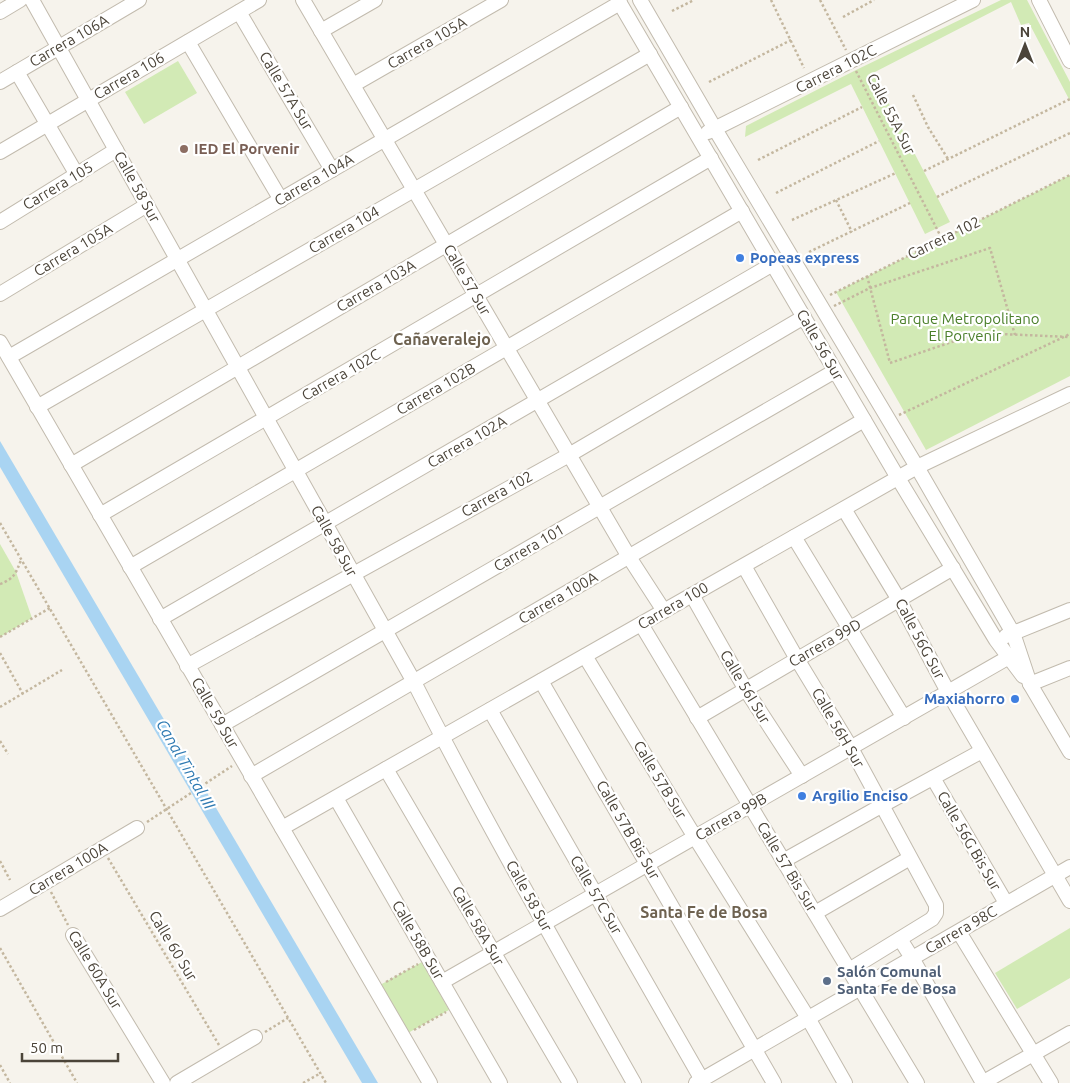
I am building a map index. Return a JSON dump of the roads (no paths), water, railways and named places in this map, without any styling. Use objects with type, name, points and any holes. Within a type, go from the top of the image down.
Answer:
[{"type":"street","points":[[0,12],[20,0]]},
{"type":"street","name":"Calle 58 Sur","points":[[32,0],[414,682],[442,738],[544,924],[634,1083]]},
{"type":"street","name":"Carrera 106A","points":[[0,82],[139,0]]},
{"type":"street","name":"Carrera 106","points":[[0,152],[259,0]]},
{"type":"street","name":"Calle 57 Sur","points":[[303,0],[599,507],[664,611]]},
{"type":"street","points":[[321,31],[375,0]]},
{"type":"street","name":"Carrera 105A","points":[[353,85],[501,0]]},
{"type":"street","name":"Calle 56 Sur","points":[[640,0],[917,467],[1013,633],[1014,655]]},
{"type":"street","name":"Carrera 102C","points":[[699,137],[973,0]]},
{"type":"street","points":[[1039,0],[1070,61]]},
{"type":"street","name":"Calle 56 Sur","points":[[619,2],[952,568],[996,640],[1014,655],[1068,744]]},
{"type":"street","name":"Carrera 104A","points":[[8,357],[619,2]]},
{"type":"street","name":"Calle 57A Sur","points":[[239,12],[332,170]]},
{"type":"street","points":[[188,42],[281,200]]},
{"type":"street","name":"Carrera 104","points":[[37,407],[650,54]]},
{"type":"street","points":[[17,72],[77,175]]},
{"type":"street","name":"Carrera 103A","points":[[71,465],[681,107]]},
{"type":"street","name":"Carrera 105","points":[[0,222],[116,150]]},
{"type":"street","name":"Carrera 102C","points":[[100,515],[711,158]]},
{"type":"street","name":"Carrera 105A","points":[[0,294],[147,205]]},
{"type":"street","name":"Carrera 102B","points":[[130,567],[742,211]]},
{"type":"street","name":"Carrera 102A","points":[[160,619],[773,264]]},
{"type":"street","name":"Carrera 102","points":[[187,666],[569,455],[804,317]]},
{"type":"street","name":"Calle 59 Sur","points":[[0,342],[430,1083]]},
{"type":"street","name":"Carrera 101","points":[[222,725],[835,371]]},
{"type":"street","name":"Carrera 100","points":[[282,828],[917,467],[1070,394]]},
{"type":"street","name":"Carrera 100A","points":[[251,776],[864,420]]},
{"type":"street","name":"Calle 56G Sur","points":[[844,508],[899,600],[948,692],[1070,901]]},
{"type":"street","points":[[794,537],[904,718]]},
{"type":"street","name":"Calle 56H Sur","points":[[744,566],[797,660],[851,748],[936,905],[936,913],[932,919],[900,939]]},
{"type":"street","name":"Carrera 99D","points":[[698,718],[952,568]]},
{"type":"street","name":"Calle 56I Sur","points":[[692,596],[746,690],[802,776]]},
{"type":"street","points":[[996,640],[1070,610]]},
{"type":"street","name":"Calle 57 Bis Sur","points":[[641,624],[917,1083]]},
{"type":"street","name":"Carrera 99B","points":[[442,982],[1014,655]]},
{"type":"street","name":"Calle 57B Sur","points":[[585,656],[808,1018],[845,1083]]},
{"type":"street","points":[[1030,684],[1070,668]]},
{"type":"street","name":"Calle 57B Bis Sur","points":[[541,681],[774,1083]]},
{"type":"street","name":"Calle 57C Sur","points":[[490,710],[596,894],[699,1081]]},
{"type":"street","points":[[783,861],[982,751]]},
{"type":"street","name":"Calle 58A Sur","points":[[386,769],[570,1083]]},
{"type":"street","name":"Calle 56G Bis Sur","points":[[932,778],[1006,904]]},
{"type":"street","name":"Calle 58B Sur","points":[[336,798],[500,1083]]},
{"type":"street","name":"Carrera 100A","points":[[0,909],[137,828]]},
{"type":"street","points":[[815,913],[910,858]]},
{"type":"street","name":"Carrera 98C","points":[[699,1081],[1070,867]]},
{"type":"street","points":[[959,932],[1052,1083]]},
{"type":"street","name":"Calle 60A Sur","points":[[73,935],[163,1083]]},
{"type":"street","points":[[849,970],[900,939],[982,1083],[1070,1033]]},
{"type":"street","points":[[177,1083],[255,1038]]},
{"type":"water","name":"Canal Tintal III","points":[[0,441],[378,1083],[362,1083],[0,467]]},
{"type":"place","name":"IED El Porvenir","points":[[184,149]]},
{"type":"place","name":"Popeas express","points":[[740,258]]},
{"type":"place","name":"Maxiahorro","points":[[1015,699]]},
{"type":"place","name":"Argilio Enciso","points":[[802,796]]},
{"type":"place","name":"Salón Comunal Santa Fe de Bosa","points":[[827,981]]},
{"type":"district","name":"Cañaveralejo","points":[[442,339]]},
{"type":"district","name":"Santa Fe de Bosa","points":[[704,912]]},
{"type":"park label","name":"Parque Metropolitano El Porvenir","points":[[965,328]]}]
